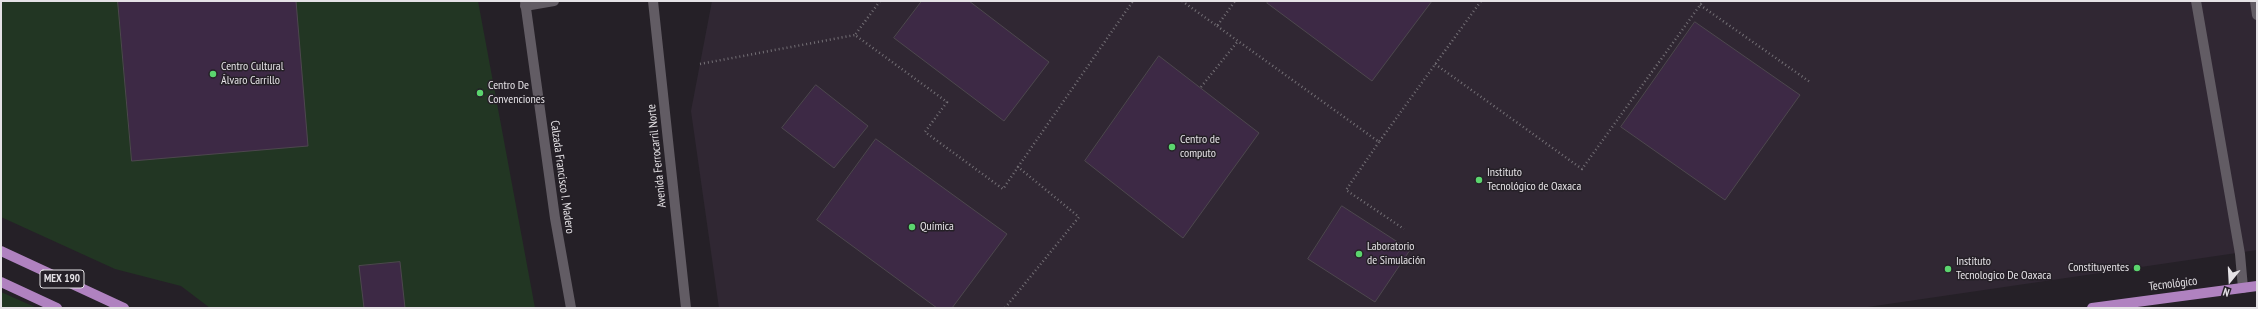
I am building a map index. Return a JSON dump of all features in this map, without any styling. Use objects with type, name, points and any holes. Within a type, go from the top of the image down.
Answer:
[{"type":"main road","name":"MEX 190","points":[[1,251],[124,308]]},
{"type":"main road","name":"MEX 190","points":[[1,282],[57,308]]},
{"type":"main road","name":"Tecnológico","points":[[2092,308],[2257,286]]},
{"type":"street","points":[[525,3],[554,1]]},
{"type":"street","name":"Avenida Ferrocarril Norte","points":[[653,1],[686,308]]},
{"type":"street","points":[[2196,1],[2240,254],[2243,288]]},
{"type":"street","points":[[2255,1],[2257,15]]},
{"type":"street","name":"Calzada Francisco I. Madero","points":[[525,3],[555,218],[571,308]]},
{"type":"path","points":[[700,64],[855,35],[880,1]]},
{"type":"path","points":[[855,35],[947,102],[925,132],[1003,188],[1133,1]]},
{"type":"path","points":[[1182,1],[1380,142]]},
{"type":"path","points":[[1217,26],[1235,1]]},
{"type":"path","points":[[1404,229],[1346,190],[1435,64],[1482,1]]},
{"type":"path","points":[[1435,64],[1582,169],[1703,1]]},
{"type":"path","points":[[1700,5],[1810,82]]},
{"type":"path","points":[[1200,87],[1238,41]]},
{"type":"path","points":[[1005,308],[1079,217],[1018,167]]},
{"type":"shaded area","name":"Instituto Tecnológico de Oaxaca","points":[[712,1],[2257,1],[2257,250],[1861,308],[719,308],[691,111]]},
{"type":"green space","points":[[1,1],[478,1],[535,308],[210,308],[181,286],[115,269],[1,217]]},
{"type":"green space","points":[[1,292],[37,308],[1,308]]},
{"type":"building","name":"Centro Cultural Álvaro Carrillo","points":[[118,1],[296,1],[308,146],[132,161]]},
{"type":"building","points":[[922,1],[969,1],[1049,62],[1004,121],[894,38]]},
{"type":"building","points":[[1269,1],[1432,1],[1372,81],[1267,3]]},
{"type":"building","points":[[1695,22],[1800,95],[1725,200],[1621,127]]},
{"type":"building","name":"Centro de computo","points":[[1159,56],[1259,133],[1183,238],[1085,161]]},
{"type":"building","points":[[816,85],[868,126],[834,168],[782,128]]},
{"type":"building","name":"Química","points":[[876,139],[1007,234],[952,308],[937,308],[817,220]]},
{"type":"building","name":"Laboratorio de Simulación","points":[[1342,206],[1410,250],[1375,302],[1308,259]]},
{"type":"building","points":[[400,262],[405,308],[364,308],[359,266]]},
{"type":"place","name":"Centro Cultural Álvaro Carrillo","points":[[213,74]]},
{"type":"place","name":"Centro De Convenciones","points":[[480,93]]},
{"type":"place","name":"Centro de computo","points":[[1172,147]]},
{"type":"place","name":"Instituto Tecnológico de Oaxaca","points":[[1479,180]]},
{"type":"place","name":"Química","points":[[912,227]]},
{"type":"place","name":"Laboratorio de Simulación","points":[[1359,254]]},
{"type":"place","name":"Constituyentes","points":[[2137,268]]},
{"type":"place","name":"Instituto Tecnologico De Oaxaca","points":[[1948,269]]}]
